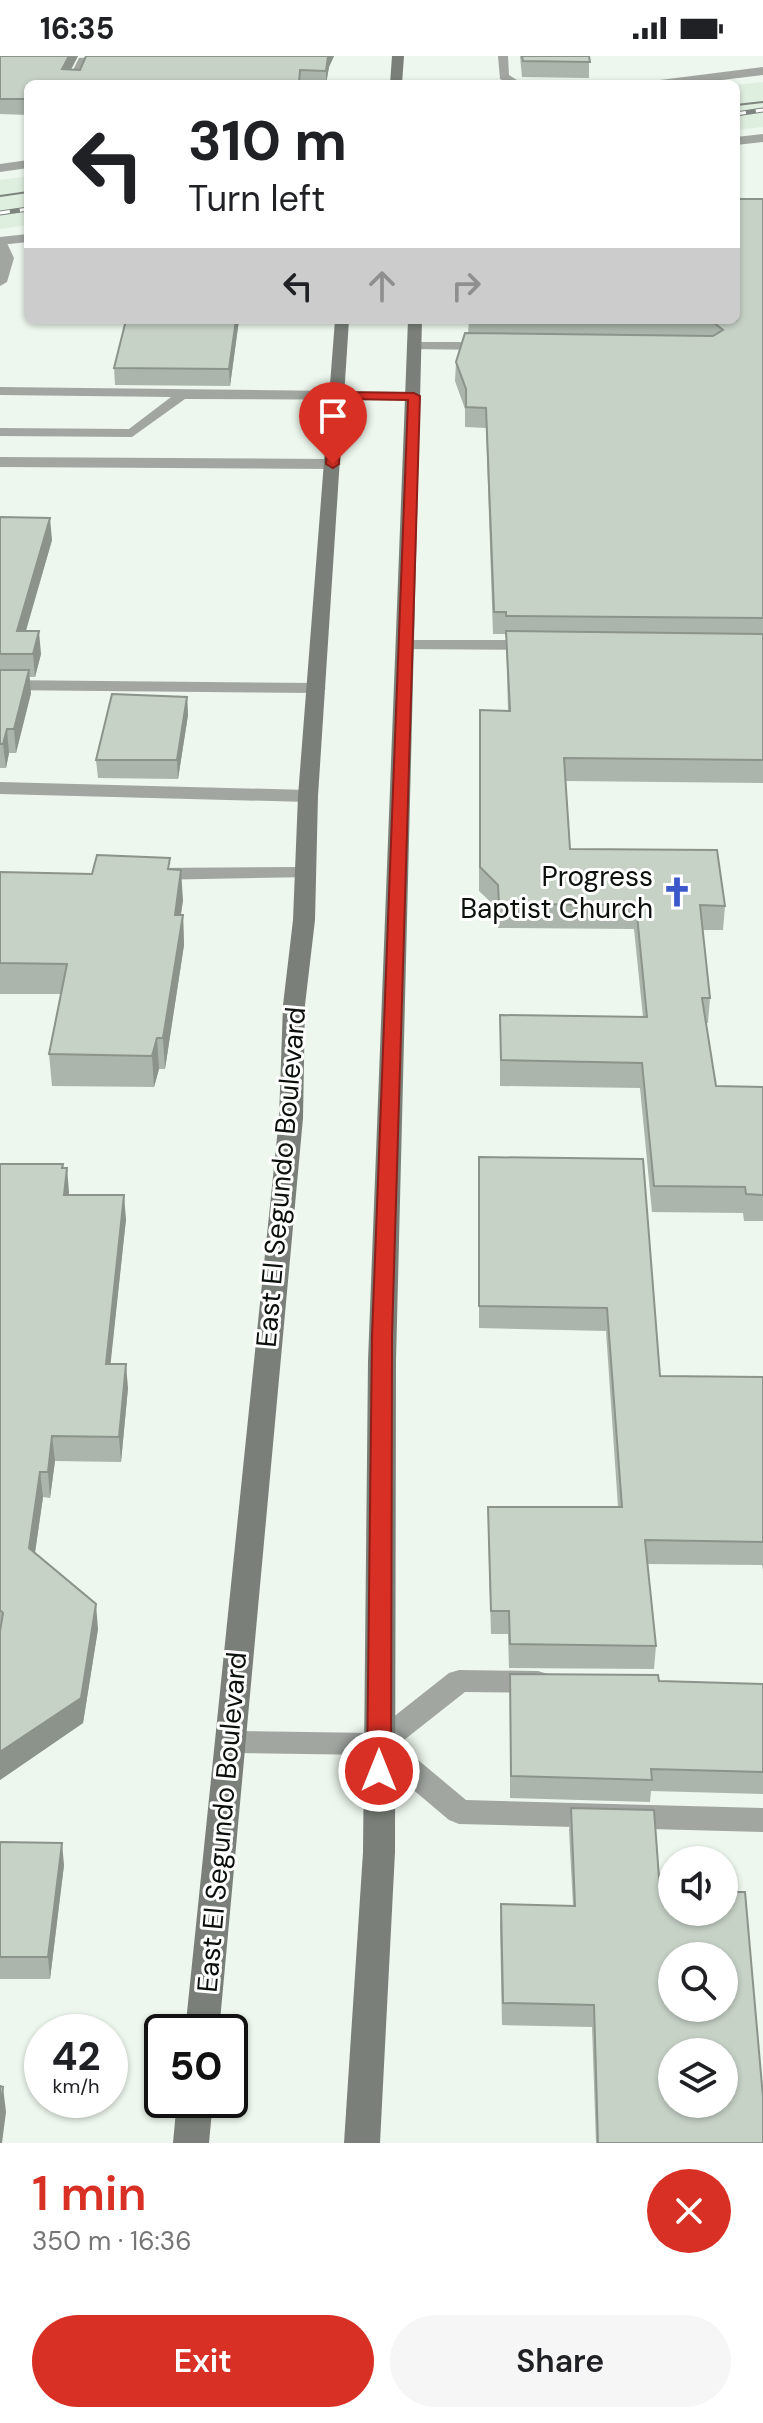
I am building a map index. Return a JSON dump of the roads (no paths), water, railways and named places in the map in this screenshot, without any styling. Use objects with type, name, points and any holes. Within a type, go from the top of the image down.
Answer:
[{"type":"main road","points":[[396,80],[398,56]]},
{"type":"main road","name":"East El Segundo Boulevard","points":[[204,2014],[291,1118],[294,1005],[306,873],[308,796],[342,324]]},
{"type":"main road","points":[[362,2143],[379,1852],[382,1361],[415,324]]},
{"type":"main road","points":[[191,2143],[193,2118]]},
{"type":"street","points":[[692,80],[763,71]]},
{"type":"street","points":[[740,141],[763,138]]},
{"type":"street","points":[[0,168],[24,165]]},
{"type":"street","points":[[0,242],[24,239]]},
{"type":"lane","points":[[503,56],[504,77],[510,80]]},
{"type":"lane","points":[[74,80],[83,60],[118,58]]},
{"type":"lane","points":[[0,242],[8,258],[0,282]]},
{"type":"lane","points":[[414,346],[505,347]]},
{"type":"lane","points":[[0,391],[414,396]]},
{"type":"lane","points":[[0,432],[132,433],[182,395]]},
{"type":"lane","points":[[0,462],[333,464]]},
{"type":"lane","points":[[406,645],[549,645]]},
{"type":"lane","points":[[0,685],[317,688]]},
{"type":"lane","points":[[0,788],[308,796]]},
{"type":"lane","points":[[137,874],[306,873]]},
{"type":"lane","points":[[230,1742],[379,1744],[459,1681],[565,1682]]},
{"type":"lane","points":[[379,1744],[459,1812],[763,1820]]},
{"type":"tram line","points":[[740,105],[763,102]]},
{"type":"tram line","points":[[0,196],[24,193]]},
{"type":"railway","points":[[740,113],[763,110]]},
{"type":"railway","points":[[0,213],[24,210]]},
{"type":"place","name":"Progress Baptist Church","points":[[677,892]]}]
